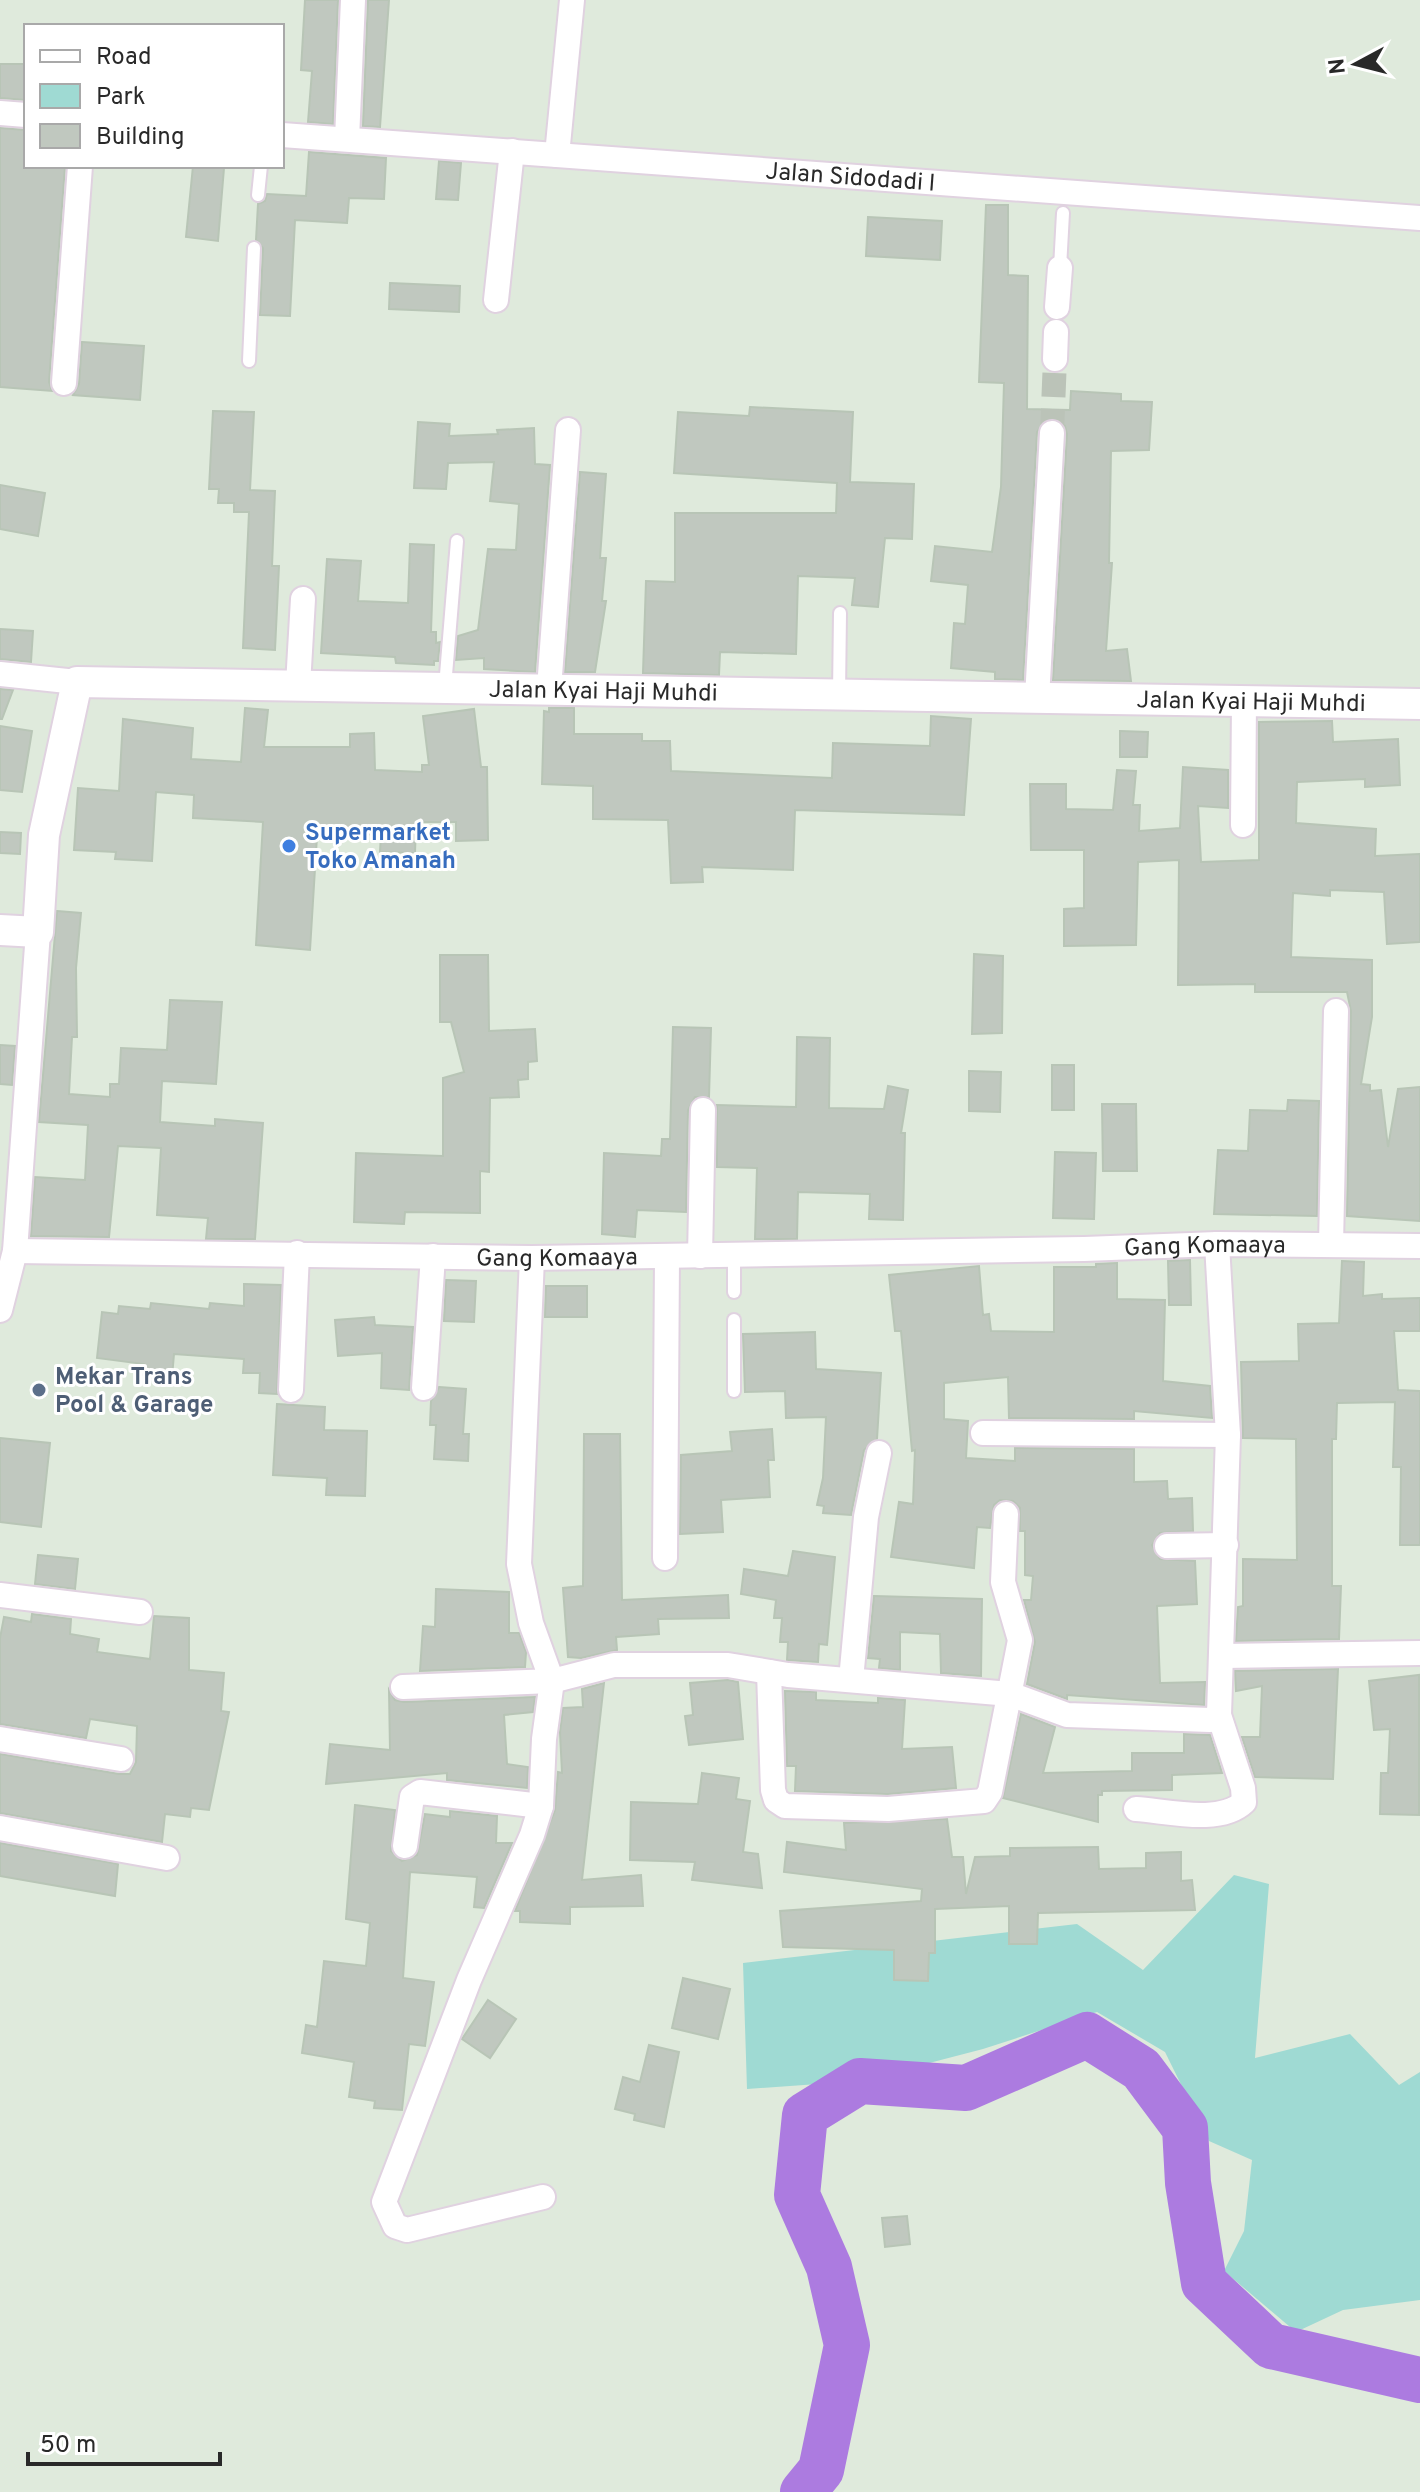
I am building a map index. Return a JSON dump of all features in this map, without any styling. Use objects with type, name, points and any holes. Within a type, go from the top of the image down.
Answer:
[{"type":"street","points":[[347,139],[353,0]]},
{"type":"street","points":[[557,155],[572,0]]},
{"type":"street","points":[[0,113],[24,115]]},
{"type":"street","name":"Jalan Sidodadi I","points":[[284,135],[1420,218]]},
{"type":"street","points":[[496,300],[512,151]]},
{"type":"street","points":[[64,383],[80,168]]},
{"type":"street","points":[[1055,359],[1060,268]]},
{"type":"street","points":[[549,689],[568,430]]},
{"type":"street","points":[[1037,698],[1052,433]]},
{"type":"street","points":[[298,685],[303,599]]},
{"type":"street","points":[[0,674],[77,682],[44,835],[38,932],[12,1109],[15,1251],[0,1310]]},
{"type":"street","name":"Jalan Kyai Haji Muhdi","points":[[77,682],[1420,704]]},
{"type":"street","points":[[1243,825],[1244,701]]},
{"type":"street","points":[[0,930],[38,932]]},
{"type":"street","points":[[1331,1245],[1336,1011]]},
{"type":"street","points":[[700,1256],[703,1110]]},
{"type":"street","points":[[1136,1809],[1219,1814],[1236,1809],[1244,1802],[1243,1788],[1219,1715],[1228,1435],[1217,1244]]},
{"type":"street","name":"Gang Komaaya","points":[[15,1251],[532,1258],[1217,1244],[1420,1246]]},
{"type":"street","points":[[291,1390],[297,1253]]},
{"type":"street","points":[[424,1388],[433,1256]]},
{"type":"street","points":[[665,1558],[667,1257]]},
{"type":"street","points":[[532,1258],[519,1564],[531,1623],[552,1681],[544,1739],[541,1806],[532,1835],[439,2054],[384,2202],[395,2226],[407,2230],[543,2197]]},
{"type":"street","points":[[983,1433],[1228,1435]]},
{"type":"street","points":[[851,1680],[866,1517],[879,1453]]},
{"type":"street","points":[[769,1672],[773,1790],[776,1800],[785,1806],[888,1809],[984,1801],[990,1792],[1020,1640],[1003,1582],[1006,1514]]},
{"type":"street","points":[[1167,1546],[1226,1545]]},
{"type":"street","points":[[0,1595],[140,1612]]},
{"type":"street","points":[[1223,1656],[1420,1653]]},
{"type":"street","points":[[403,1687],[552,1681],[614,1665],[728,1665],[769,1672],[1010,1694],[1067,1715],[1210,1720],[1219,1715]]},
{"type":"street","points":[[0,1739],[121,1759]]},
{"type":"street","points":[[405,1846],[412,1797],[420,1792],[541,1806]]},
{"type":"street","points":[[0,1828],[167,1858]]},
{"type":"lane","points":[[258,195],[261,168]]},
{"type":"lane","points":[[1060,268],[1063,213]]},
{"type":"lane","points":[[249,361],[254,248]]},
{"type":"lane","points":[[445,687],[457,541]]},
{"type":"lane","points":[[839,694],[840,613]]},
{"type":"lane","points":[[734,1256],[734,1292]]},
{"type":"lane","points":[[734,1320],[734,1391]]},
{"type":"green space","points":[[1234,1875],[1269,1884],[1255,2058],[1350,2034],[1399,2085],[1420,2072],[1420,2300],[1343,2310],[1296,2332],[1224,2271],[1244,2231],[1252,2160],[1209,2141],[1165,2052],[1097,2012],[983,2049],[860,2081],[747,2089],[743,1963],[1077,1924],[1143,1970]]},
{"type":"building","points":[[305,0],[338,0],[333,124],[308,122],[312,71],[301,70]]},
{"type":"building","points":[[368,0],[389,0],[380,127],[363,126]]},
{"type":"building","points":[[0,64],[24,64],[24,100],[0,98]]},
{"type":"building","points":[[0,128],[24,130],[24,168],[65,168],[49,382],[52,391],[0,387]]},
{"type":"building","points":[[309,152],[386,158],[384,199],[349,198],[347,223],[295,220],[290,316],[260,315],[263,248],[256,240],[258,204],[265,201],[267,194],[306,196]]},
{"type":"building","points":[[439,161],[461,163],[458,200],[436,199]]},
{"type":"building","points":[[193,168],[224,168],[218,241],[186,237]]},
{"type":"building","points":[[986,205],[1008,205],[1008,275],[1028,276],[1027,409],[1070,410],[1071,391],[1121,394],[1121,401],[1152,402],[1149,450],[1111,451],[1109,563],[1112,563],[1106,651],[1127,649],[1131,681],[1053,680],[1067,434],[1065,426],[1054,418],[1045,420],[1037,432],[1023,680],[995,679],[995,672],[951,668],[954,623],[965,624],[968,585],[931,581],[935,546],[992,552],[1001,487],[1004,383],[979,382]]},
{"type":"building","points":[[868,217],[942,221],[940,260],[866,256]]},
{"type":"building","points":[[390,283],[460,286],[459,312],[389,309]]},
{"type":"building","points":[[82,342],[144,346],[140,400],[73,395],[79,384]]},
{"type":"building","points":[[750,407],[853,412],[850,482],[914,484],[912,539],[885,538],[878,607],[852,605],[855,578],[798,576],[796,654],[720,652],[719,675],[643,673],[646,581],[675,582],[675,513],[836,513],[837,483],[674,473],[678,412],[749,416]]},
{"type":"building","points":[[213,411],[254,412],[250,490],[275,491],[272,566],[279,566],[275,650],[243,648],[249,512],[234,512],[234,503],[218,503],[219,489],[209,489]]},
{"type":"building","points":[[418,422],[450,424],[449,436],[498,434],[497,430],[534,428],[535,464],[550,465],[535,672],[484,669],[484,658],[456,660],[458,636],[478,630],[488,549],[516,550],[519,504],[490,501],[494,462],[448,463],[446,489],[414,488]]},
{"type":"building","points":[[580,472],[606,474],[600,558],[606,558],[602,601],[606,601],[595,672],[565,672]]},
{"type":"building","points":[[0,485],[45,493],[38,536],[0,529]]},
{"type":"building","points":[[410,544],[434,545],[431,632],[436,632],[436,643],[440,642],[438,661],[434,661],[434,665],[396,663],[395,657],[321,653],[327,559],[361,561],[358,601],[408,603]]},
{"type":"building","points":[[0,629],[33,631],[31,662],[0,659]]},
{"type":"building","points":[[0,689],[13,690],[2,719],[0,719]]},
{"type":"building","points":[[245,708],[268,710],[264,747],[350,747],[350,734],[374,733],[375,770],[422,772],[422,765],[429,765],[423,716],[474,709],[481,767],[487,767],[488,840],[456,841],[456,822],[416,822],[415,853],[380,852],[381,834],[317,836],[310,950],[256,945],[263,822],[193,818],[194,795],[156,792],[152,861],[115,859],[116,852],[74,850],[78,788],[119,791],[123,719],[193,728],[191,759],[241,762]]},
{"type":"building","points":[[549,708],[574,708],[574,734],[642,734],[642,741],[670,741],[671,771],[832,778],[833,743],[930,746],[931,716],[971,719],[964,815],[795,810],[793,870],[702,867],[703,882],[671,883],[668,820],[593,819],[593,786],[542,784],[544,711],[549,712]]},
{"type":"building","points":[[1332,721],[1333,742],[1398,739],[1400,785],[1365,787],[1365,779],[1297,782],[1296,823],[1376,829],[1375,856],[1420,854],[1420,942],[1387,944],[1384,892],[1330,890],[1330,896],[1293,893],[1291,957],[1372,960],[1372,1017],[1361,1084],[1370,1085],[1370,1091],[1381,1090],[1388,1147],[1398,1089],[1420,1087],[1420,1221],[1347,1216],[1351,1011],[1347,992],[1255,992],[1255,984],[1178,985],[1179,860],[1138,862],[1136,945],[1064,946],[1064,909],[1084,908],[1084,850],[1031,850],[1030,784],[1066,784],[1066,809],[1113,810],[1117,770],[1136,771],[1133,805],[1140,805],[1139,831],[1180,828],[1183,767],[1228,770],[1228,808],[1198,806],[1201,862],[1259,860],[1259,722]]},
{"type":"building","points":[[0,726],[32,731],[22,792],[0,790]]},
{"type":"building","points":[[1120,731],[1148,732],[1147,757],[1120,757]]},
{"type":"building","points":[[0,832],[21,833],[20,854],[0,853]]},
{"type":"building","points":[[57,911],[81,913],[76,968],[77,1037],[72,1037],[69,1094],[110,1097],[110,1084],[119,1084],[121,1048],[167,1050],[170,1000],[222,1002],[216,1084],[162,1081],[160,1122],[215,1126],[215,1119],[263,1123],[255,1239],[206,1239],[208,1218],[157,1215],[161,1148],[118,1146],[109,1237],[31,1236],[35,1177],[85,1180],[88,1125],[39,1122]]},
{"type":"building","points":[[974,954],[1003,956],[1002,1033],[972,1034]]},
{"type":"building","points":[[440,955],[488,955],[489,1031],[535,1029],[537,1061],[528,1062],[528,1079],[518,1080],[519,1097],[490,1098],[489,1172],[480,1171],[480,1213],[405,1212],[404,1224],[354,1222],[356,1153],[443,1156],[443,1078],[464,1072],[451,1022],[440,1022]]},
{"type":"building","points":[[673,1027],[711,1028],[709,1097],[695,1097],[688,1110],[686,1212],[637,1210],[635,1237],[602,1234],[604,1153],[661,1156],[662,1139],[670,1139]]},
{"type":"building","points":[[797,1037],[830,1038],[829,1108],[884,1109],[888,1086],[908,1090],[901,1133],[905,1133],[903,1220],[869,1219],[870,1194],[798,1192],[797,1239],[755,1239],[757,1168],[717,1167],[717,1105],[796,1107]]},
{"type":"building","points":[[0,1045],[15,1046],[12,1085],[0,1084]]},
{"type":"building","points":[[1052,1065],[1074,1065],[1074,1110],[1052,1110]]},
{"type":"building","points":[[969,1071],[1001,1072],[1000,1112],[969,1111]]},
{"type":"building","points":[[1288,1100],[1319,1101],[1317,1216],[1214,1214],[1218,1150],[1248,1151],[1250,1110],[1287,1111]]},
{"type":"building","points":[[1102,1104],[1136,1104],[1137,1171],[1103,1171]]},
{"type":"building","points":[[1055,1152],[1096,1153],[1094,1219],[1053,1218]]},
{"type":"building","points":[[1190,1260],[1191,1305],[1169,1305],[1168,1261]]},
{"type":"building","points":[[1342,1261],[1364,1262],[1363,1296],[1382,1294],[1382,1299],[1420,1298],[1420,1331],[1394,1331],[1398,1390],[1420,1391],[1420,1545],[1400,1545],[1401,1467],[1393,1467],[1395,1402],[1337,1403],[1336,1439],[1332,1439],[1332,1586],[1341,1586],[1339,1639],[1236,1641],[1238,1607],[1243,1606],[1243,1559],[1297,1560],[1296,1439],[1243,1438],[1241,1362],[1299,1361],[1298,1324],[1339,1323]]},
{"type":"building","points":[[1117,1263],[1117,1299],[1165,1300],[1163,1381],[1210,1386],[1212,1418],[1134,1411],[1134,1419],[1009,1418],[1008,1377],[944,1383],[944,1419],[968,1421],[966,1458],[1015,1461],[1015,1448],[1134,1449],[1134,1482],[1167,1481],[1168,1499],[1192,1498],[1193,1531],[1160,1533],[1152,1545],[1160,1559],[1195,1561],[1197,1604],[1157,1606],[1160,1683],[1205,1682],[1204,1705],[1067,1695],[1067,1699],[1027,1684],[1035,1642],[1024,1600],[1031,1600],[1033,1576],[1025,1575],[1025,1531],[1020,1531],[1020,1508],[1013,1501],[1000,1500],[994,1505],[990,1528],[977,1527],[974,1568],[891,1557],[899,1502],[913,1504],[915,1450],[912,1451],[901,1331],[895,1331],[889,1275],[979,1266],[983,1315],[989,1314],[991,1331],[1054,1332],[1054,1267],[1096,1267],[1096,1264]]},
{"type":"building","points":[[446,1280],[476,1281],[474,1322],[444,1321]]},
{"type":"building","points":[[244,1284],[281,1285],[277,1394],[259,1393],[260,1373],[243,1373],[244,1359],[174,1354],[172,1377],[143,1375],[144,1364],[97,1358],[102,1312],[118,1314],[119,1306],[150,1309],[151,1303],[209,1309],[210,1303],[244,1306]]},
{"type":"building","points":[[546,1286],[587,1286],[587,1317],[545,1317]]},
{"type":"building","points":[[374,1317],[375,1325],[413,1327],[409,1390],[381,1388],[382,1353],[338,1356],[335,1320]]},
{"type":"building","points":[[815,1332],[816,1369],[881,1373],[877,1439],[864,1450],[851,1515],[823,1513],[824,1506],[817,1505],[823,1478],[826,1417],[786,1418],[785,1391],[745,1392],[743,1334]]},
{"type":"building","points":[[439,1387],[466,1389],[463,1434],[469,1434],[468,1461],[434,1459],[436,1425],[430,1425],[431,1401]]},
{"type":"building","points":[[277,1404],[325,1407],[324,1430],[367,1431],[365,1496],[326,1495],[327,1478],[273,1475]]},
{"type":"building","points":[[772,1429],[774,1460],[768,1460],[770,1497],[721,1500],[723,1532],[680,1534],[681,1455],[732,1451],[730,1432]]},
{"type":"building","points":[[584,1434],[620,1434],[622,1600],[728,1595],[729,1618],[658,1619],[659,1634],[616,1637],[617,1650],[581,1658],[568,1657],[563,1588],[583,1586]]},
{"type":"building","points":[[0,1438],[50,1443],[41,1527],[0,1522]]},
{"type":"building","points":[[793,1551],[835,1557],[827,1645],[819,1644],[818,1662],[787,1660],[788,1642],[780,1642],[782,1618],[774,1618],[776,1600],[741,1594],[744,1569],[788,1576]]},
{"type":"building","points":[[38,1555],[78,1559],[75,1589],[35,1584]]},
{"type":"building","points":[[436,1589],[509,1592],[509,1633],[519,1633],[526,1652],[525,1667],[420,1671],[423,1626],[435,1627]]},
{"type":"building","points":[[874,1596],[982,1599],[981,1676],[941,1673],[940,1634],[900,1632],[900,1670],[879,1668],[880,1659],[868,1658]]},
{"type":"building","points":[[32,1614],[71,1619],[70,1634],[99,1639],[97,1652],[150,1659],[154,1616],[189,1618],[189,1670],[224,1673],[221,1711],[229,1712],[209,1810],[191,1808],[190,1817],[165,1814],[162,1842],[0,1813],[0,1754],[119,1774],[130,1774],[136,1762],[137,1726],[90,1719],[86,1738],[0,1724],[0,1638],[4,1617],[31,1622]]},
{"type":"building","points":[[1338,1669],[1333,1779],[1255,1777],[1242,1737],[1260,1737],[1262,1686],[1236,1691],[1235,1671]]},
{"type":"building","points":[[1419,1675],[1419,1815],[1380,1814],[1381,1773],[1388,1773],[1390,1729],[1374,1730],[1369,1681]]},
{"type":"building","points":[[738,1682],[743,1739],[689,1745],[685,1716],[693,1715],[690,1683]]},
{"type":"building","points":[[604,1683],[582,1880],[641,1875],[643,1906],[570,1907],[570,1924],[520,1922],[520,1911],[515,1911],[555,1810],[558,1772],[562,1773],[560,1732],[563,1708],[583,1707],[582,1689]]},
{"type":"building","points":[[389,1690],[395,1700],[404,1702],[535,1697],[533,1712],[504,1715],[507,1764],[528,1767],[527,1788],[447,1780],[447,1773],[326,1784],[330,1744],[390,1750]]},
{"type":"building","points":[[785,1691],[816,1692],[816,1700],[878,1703],[878,1698],[905,1700],[902,1749],[952,1747],[956,1788],[888,1794],[795,1791],[796,1766],[787,1766]]},
{"type":"building","points":[[1021,1714],[1055,1727],[1043,1773],[1132,1771],[1132,1753],[1184,1753],[1184,1734],[1210,1735],[1222,1773],[1172,1775],[1172,1790],[1102,1791],[1102,1795],[1098,1795],[1098,1822],[1003,1798]]},
{"type":"building","points":[[702,1773],[739,1778],[736,1799],[750,1801],[743,1852],[758,1854],[762,1888],[692,1880],[695,1862],[630,1860],[631,1802],[698,1804]]},
{"type":"building","points":[[355,1805],[395,1810],[391,1851],[402,1861],[417,1855],[425,1814],[450,1817],[450,1811],[497,1816],[496,1843],[512,1843],[484,1908],[474,1907],[477,1877],[410,1872],[403,1978],[434,1982],[425,2046],[409,2044],[402,2110],[374,2108],[375,2101],[349,2097],[354,2062],[302,2053],[306,2025],[317,2027],[324,1961],[366,1966],[370,1923],[346,1919]]},
{"type":"building","points":[[947,1819],[952,1857],[963,1857],[966,1894],[975,1857],[1010,1856],[1010,1848],[1098,1847],[1099,1869],[1146,1868],[1146,1853],[1181,1852],[1181,1881],[1192,1880],[1195,1910],[1038,1913],[1037,1944],[1009,1944],[1009,1906],[935,1909],[935,1953],[929,1953],[928,1981],[894,1980],[894,1950],[783,1947],[780,1911],[921,1901],[922,1889],[784,1872],[787,1842],[846,1850],[844,1823]]},
{"type":"building","points":[[0,1843],[118,1864],[115,1896],[0,1876]]},
{"type":"building","points":[[683,1978],[730,1989],[718,2039],[672,2028]]},
{"type":"building","points":[[488,2000],[516,2019],[490,2058],[462,2039]]},
{"type":"building","points":[[649,2045],[679,2052],[664,2127],[634,2120],[635,2114],[615,2109],[623,2077],[640,2082]]},
{"type":"building","points":[[907,2216],[910,2244],[885,2247],[882,2218]]},
{"type":"waterway","points":[[803,2492],[821,2470],[847,2345],[829,2267],[797,2195],[805,2115],[860,2081],[966,2088],[1087,2035],[1141,2069],[1185,2128],[1188,2183],[1204,2283],[1271,2346],[1420,2380]]},
{"type":"tunnel","points":[[1052,433],[1055,359]]},
{"type":"place","name":"Supermarket Toko Amanah","points":[[289,846]]},
{"type":"place","name":"Mekar Trans Pool & Garage","points":[[39,1390]]}]
